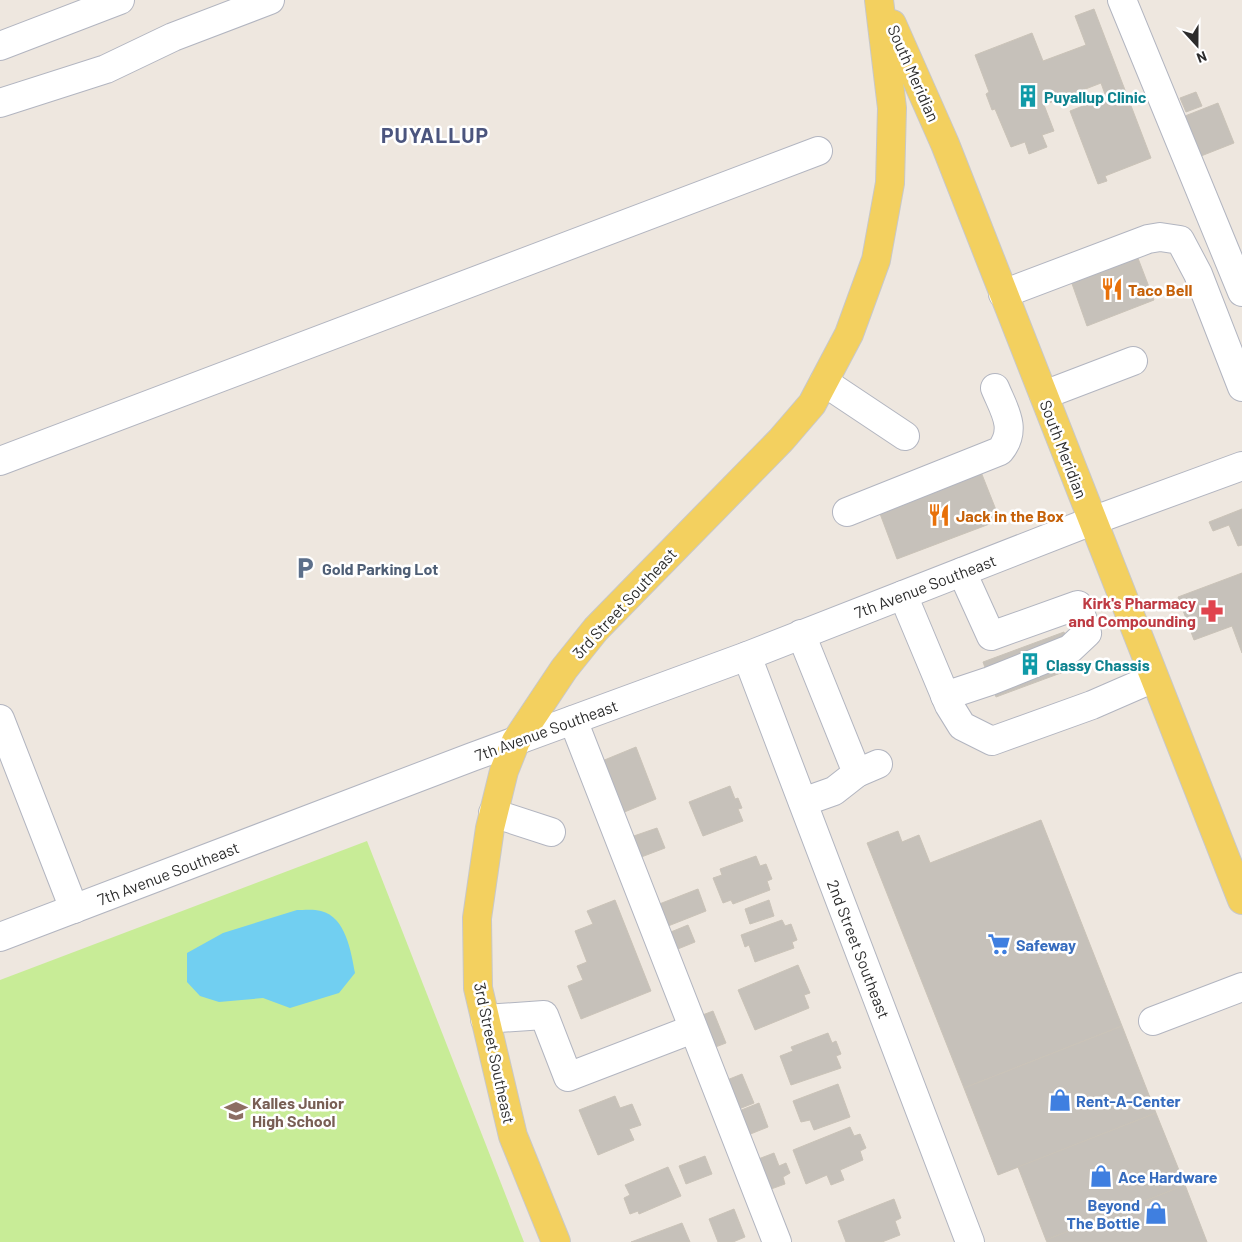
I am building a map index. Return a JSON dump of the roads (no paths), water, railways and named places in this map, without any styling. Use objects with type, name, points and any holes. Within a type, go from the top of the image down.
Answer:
[{"type":"main road","name":"South Meridian","points":[[880,0],[945,144],[1002,294],[1044,395],[1242,900]]},
{"type":"main road","name":"3rd Street Southeast","points":[[556,1242],[513,1136],[478,988],[477,918],[494,813],[504,771],[516,741],[564,669],[596,629],[781,440],[812,404],[849,334],[864,298],[876,260],[890,183],[892,108],[890,73],[880,0]]},
{"type":"street","points":[[0,46],[62,10],[120,0]]},
{"type":"street","points":[[0,103],[106,69],[173,37],[270,0]]},
{"type":"street","points":[[1122,0],[1242,292]]},
{"type":"street","points":[[0,461],[818,151]]},
{"type":"street","points":[[1002,294],[1128,245],[1160,237],[1180,240],[1187,249],[1242,387]]},
{"type":"street","points":[[1044,395],[1133,361]]},
{"type":"street","points":[[824,382],[904,436]]},
{"type":"street","points":[[847,512],[1000,451],[1009,438],[1009,427],[995,388]]},
{"type":"street","name":"7th Avenue Southeast","points":[[0,938],[516,741],[747,656],[1092,521],[1242,466]]},
{"type":"street","points":[[945,696],[990,681],[1070,649],[1087,634],[1078,605],[991,636],[962,572]]},
{"type":"street","points":[[903,595],[945,696],[962,726],[992,741],[1092,705],[1154,678]]},
{"type":"street","points":[[801,634],[867,769],[834,791],[803,802]]},
{"type":"street","name":"2nd Street Southeast","points":[[747,656],[970,1242]]},
{"type":"street","points":[[0,719],[74,909]]},
{"type":"street","points":[[573,720],[777,1242]]},
{"type":"street","points":[[494,813],[551,832]]},
{"type":"street","points":[[1153,1021],[1242,987]]},
{"type":"street","points":[[485,1020],[544,1015],[568,1077],[693,1029]]},
{"type":"water","points":[[297,910],[321,911],[336,920],[342,928],[349,946],[355,973],[339,993],[290,1008],[263,998],[219,1002],[200,996],[187,982],[187,953],[223,933]]},
{"type":"place","name":"Puyallup Clinic","points":[[1028,96]]},
{"type":"place","name":"Taco Bell","points":[[1112,289]]},
{"type":"place","name":"Jack in the Box","points":[[939,515]]},
{"type":"place","name":"Gold Parking Lot","points":[[305,568]]},
{"type":"place","name":"Kirk's Pharmacy and Compounding","points":[[1212,611]]},
{"type":"place","name":"Classy Chassis","points":[[1030,664]]},
{"type":"place","name":"Safeway","points":[[999,944]]},
{"type":"place","name":"Rent-A-Center","points":[[1060,1100]]},
{"type":"place","name":"Kalles Junior High School","points":[[236,1111]]},
{"type":"place","name":"Ace Hardware","points":[[1101,1176]]},
{"type":"place","name":"Beyond The Bottle","points":[[1156,1213]]},
{"type":"district","name":"PUYALLUP","points":[[435,134]]}]
